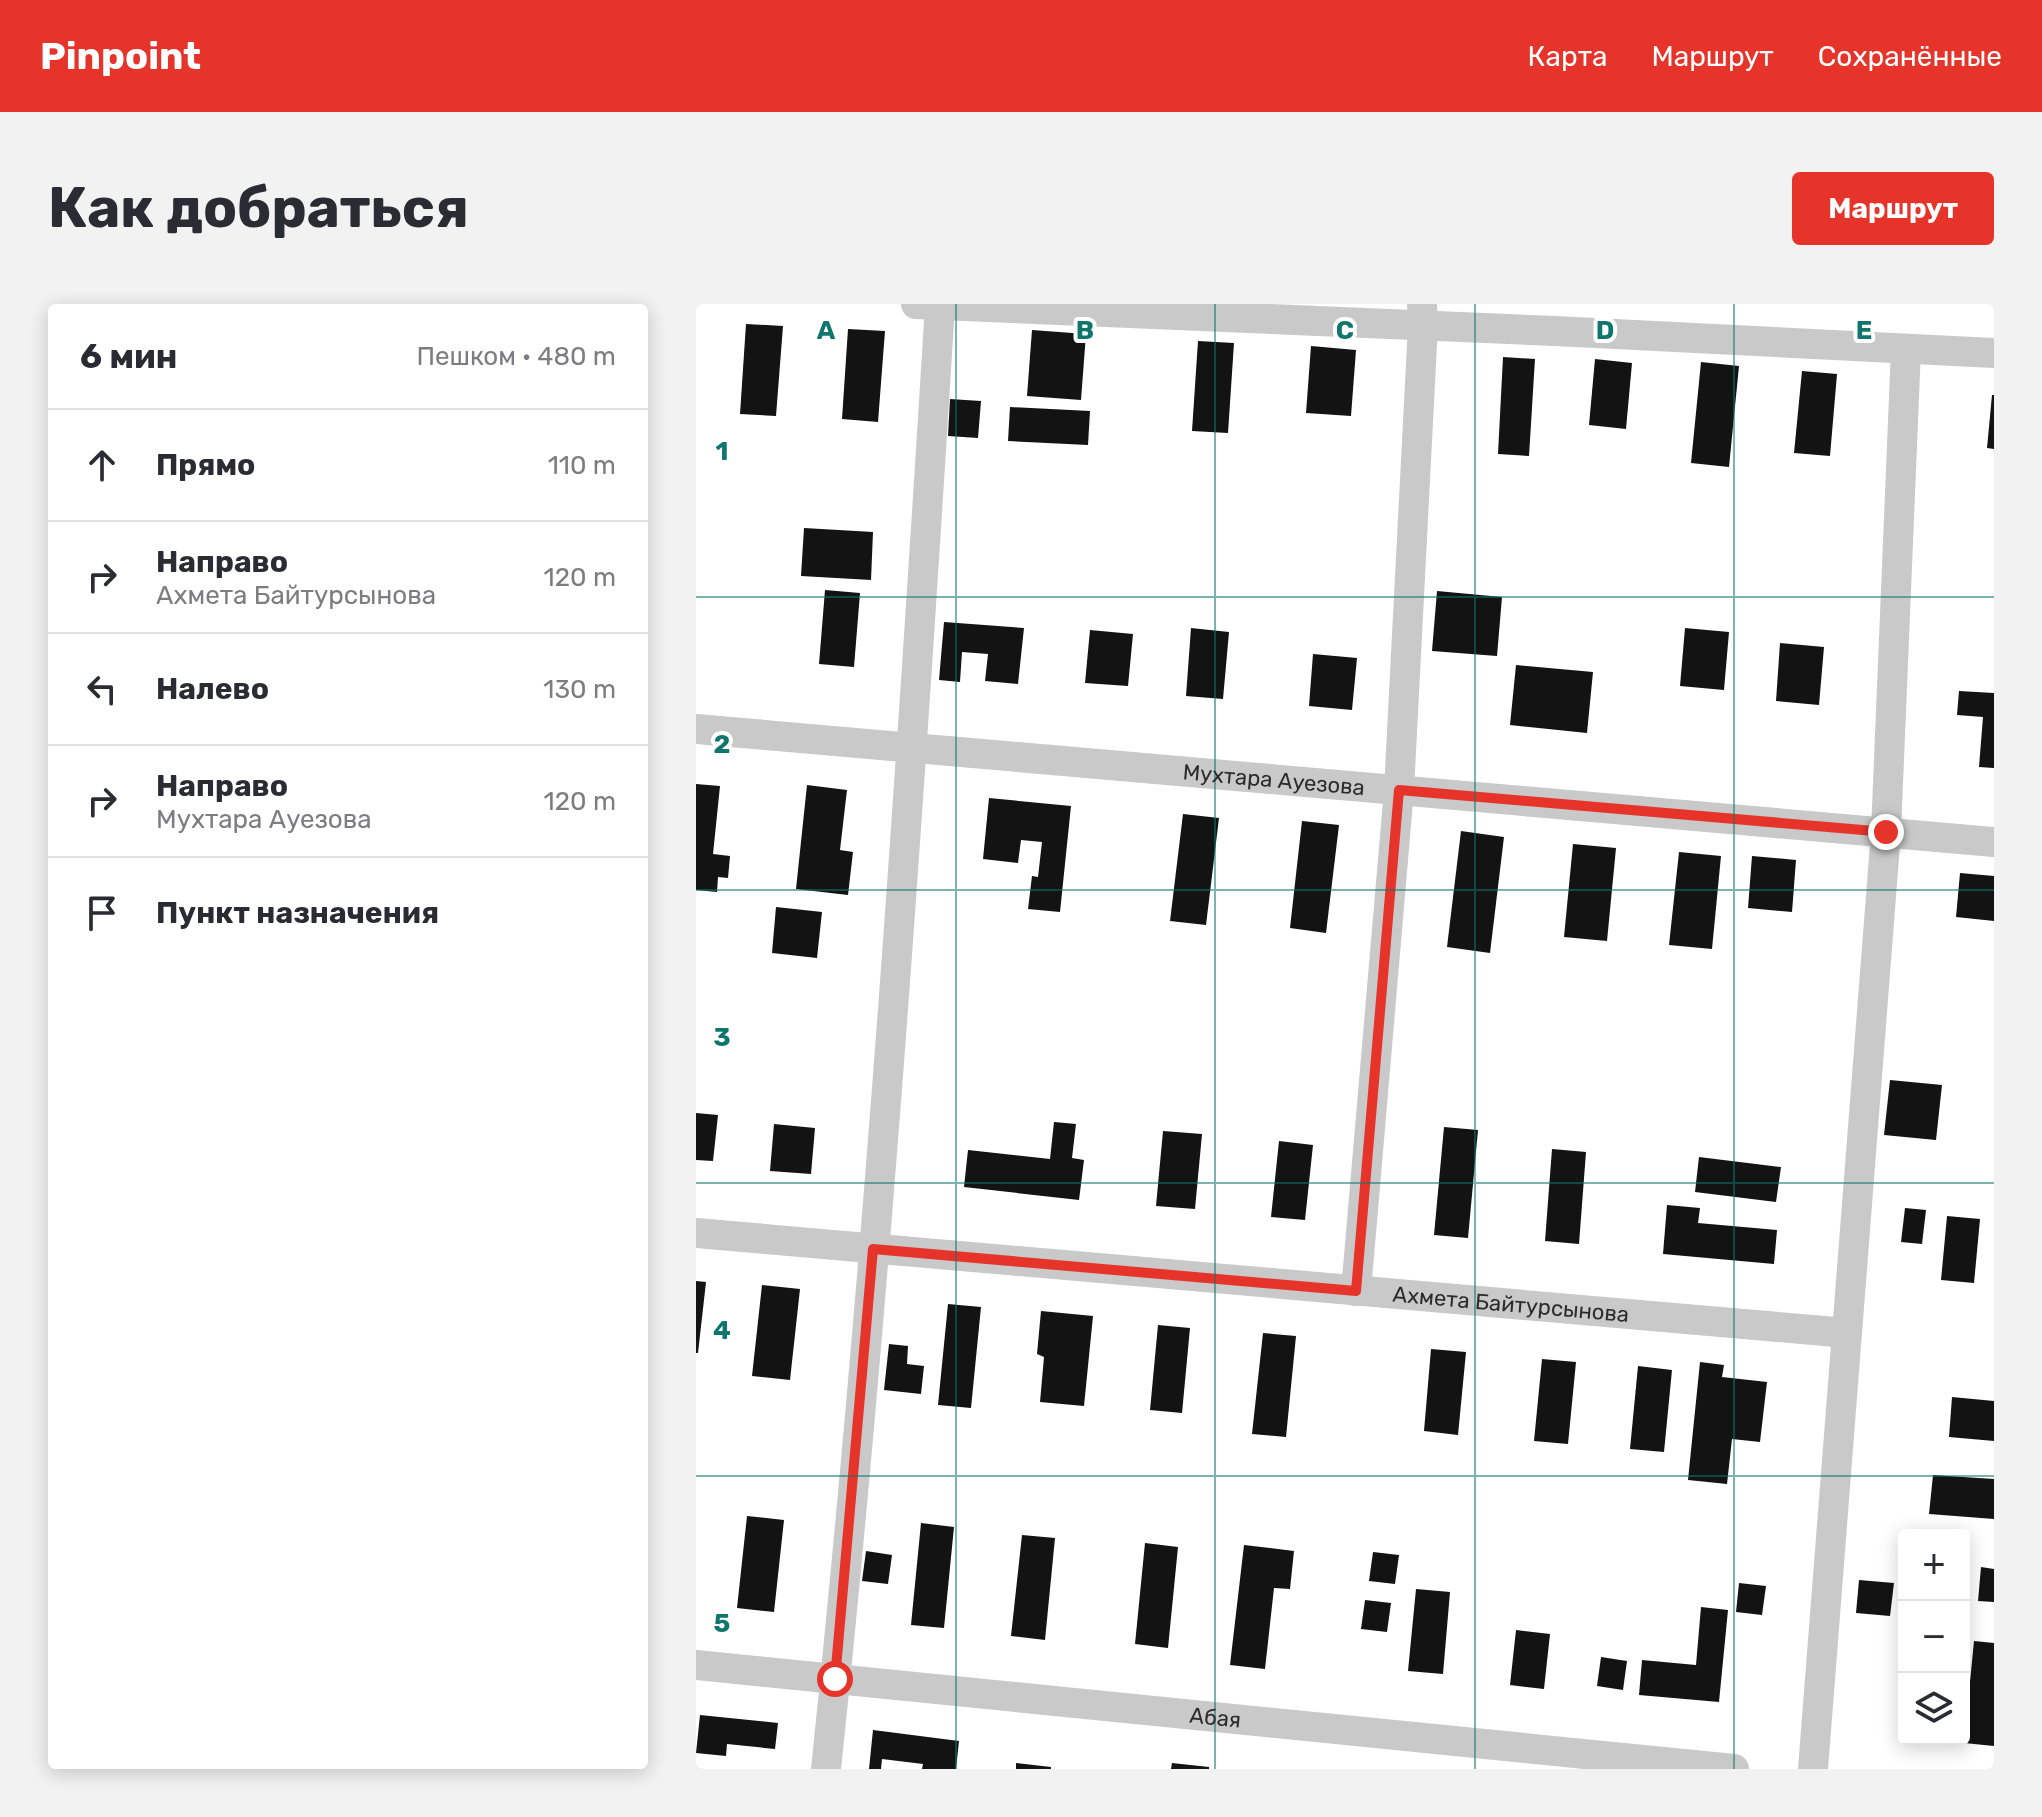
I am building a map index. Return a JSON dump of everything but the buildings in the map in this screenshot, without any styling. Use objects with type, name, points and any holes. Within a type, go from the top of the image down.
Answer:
[{"type":"street","points":[[916,304],[1423,315],[1994,353]]},
{"type":"street","points":[[826,1769],[873,1249],[913,748],[940,305]]},
{"type":"street","points":[[1356,1291],[1399,790],[1423,315]]},
{"type":"street","points":[[1813,1769],[1886,832],[1906,349]]},
{"type":"street","name":"Мухтара Ауезова","points":[[696,729],[1994,842]]},
{"type":"street","name":"Ахмета Байтурсынова","points":[[696,1233],[1847,1333]]},
{"type":"street","name":"Абая","points":[[696,1665],[1734,1769]]},
{"type":"route","points":[[835,1679],[873,1249],[1356,1291],[1399,790],[1886,832]]}]
